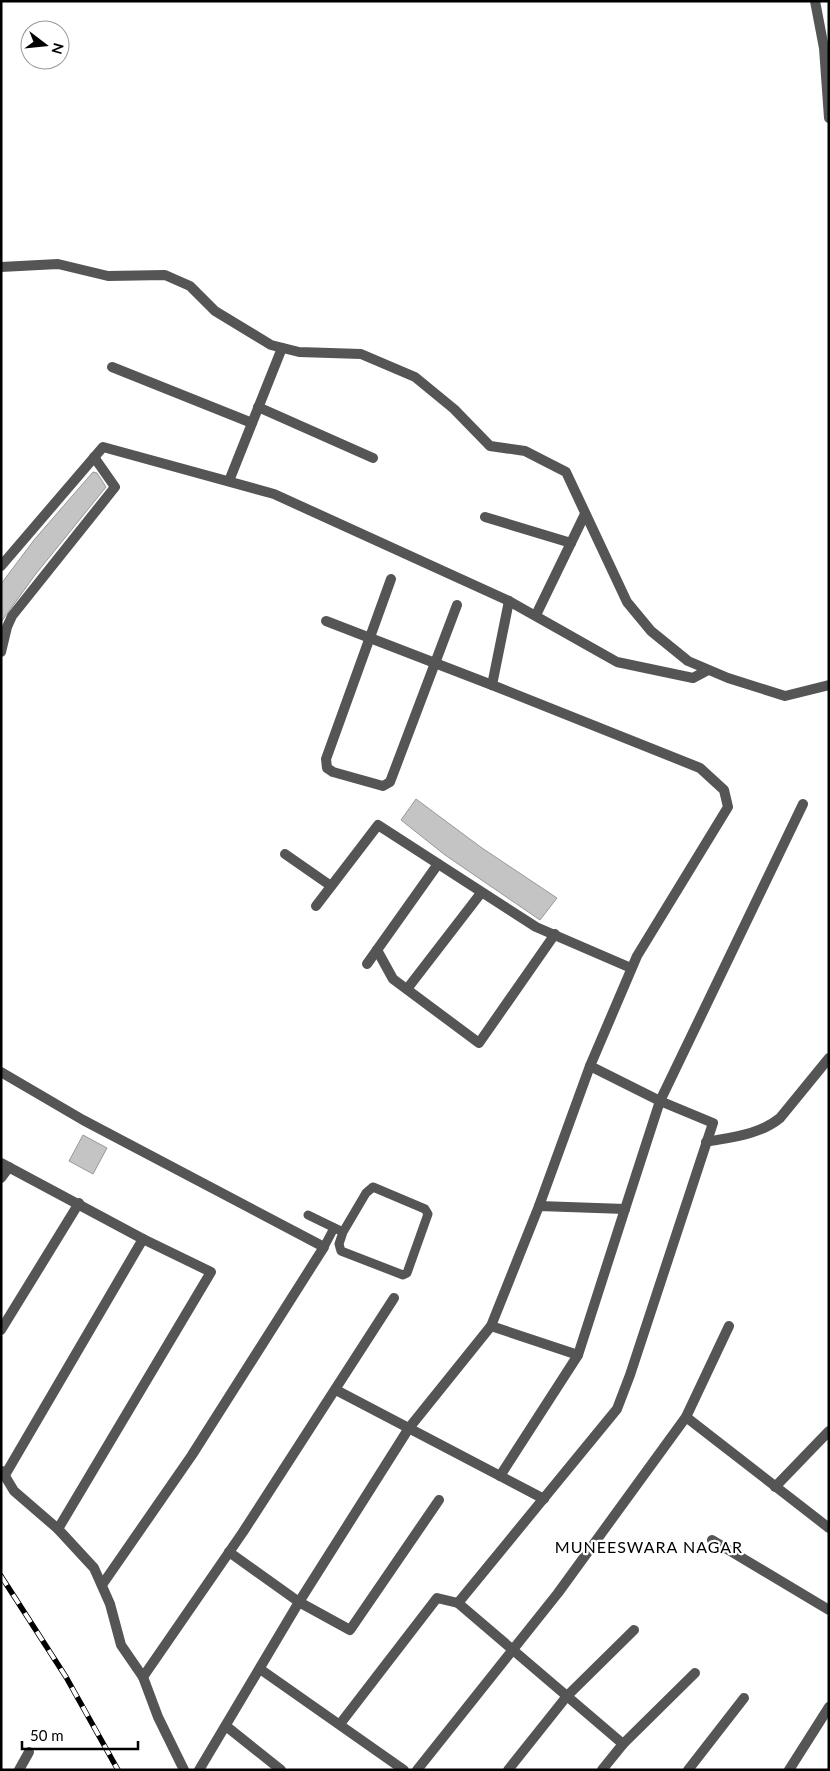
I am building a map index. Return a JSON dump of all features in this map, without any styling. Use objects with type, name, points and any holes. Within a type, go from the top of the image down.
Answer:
[{"type":"street","points":[[815,1],[824,48],[829,118]]},
{"type":"street","points":[[1,267],[58,264],[108,276],[164,275],[190,286],[215,311],[271,345],[299,352],[361,354],[415,377],[454,409],[490,446],[525,451],[566,472],[627,602],[651,631],[688,661],[728,678],[785,696],[829,684]]},
{"type":"street","points":[[228,481],[282,348]]},
{"type":"street","points":[[112,368],[252,423]]},
{"type":"street","points":[[258,407],[373,458]]},
{"type":"street","points":[[1,566],[103,447],[274,494],[509,601],[617,662],[693,678],[708,670]]},
{"type":"street","points":[[1,652],[7,627],[12,616],[115,488],[94,457]]},
{"type":"street","points":[[536,615],[585,514]]},
{"type":"street","points":[[485,517],[571,543]]},
{"type":"street","points":[[391,579],[326,759],[327,768],[333,772],[383,786],[388,784],[457,605]]},
{"type":"street","points":[[492,685],[509,601]]},
{"type":"street","points":[[199,1770],[299,1602],[409,1428],[491,1326],[539,1206],[590,1066],[631,968],[728,807],[724,790],[700,768],[326,621]]},
{"type":"street","points":[[500,1476],[578,1355],[660,1101],[803,804]]},
{"type":"street","points":[[316,906],[378,825],[480,893],[536,927],[631,968]]},
{"type":"street","points":[[285,854],[331,886]]},
{"type":"street","points":[[367,964],[438,864]]},
{"type":"street","points":[[407,989],[480,893]]},
{"type":"street","points":[[377,950],[393,979],[478,1043],[555,934]]},
{"type":"street","points":[[706,1142],[754,1132],[771,1126],[780,1118],[829,1058]]},
{"type":"street","points":[[458,1602],[617,1410],[713,1122],[660,1101],[590,1066]]},
{"type":"street","points":[[1,1072],[83,1120],[324,1247],[192,1455],[102,1585]]},
{"type":"street","points":[[1,1178],[5,1165],[211,1272],[58,1529]]},
{"type":"street","points":[[1,1330],[79,1203]]},
{"type":"street","points":[[539,1206],[625,1209]]},
{"type":"street","points":[[143,1238],[3,1473],[14,1491],[58,1529],[94,1568],[110,1604],[121,1644],[142,1677],[158,1717],[184,1770]]},
{"type":"street","points":[[142,1677],[229,1552],[394,1298]]},
{"type":"street","points":[[491,1326],[578,1355]]},
{"type":"street","points":[[417,1770],[558,1594],[686,1417],[730,1326]]},
{"type":"street","points":[[336,1390],[544,1499]]},
{"type":"street","points":[[686,1417],[829,1528]]},
{"type":"street","points":[[775,1487],[829,1431]]},
{"type":"street","points":[[229,1552],[299,1602],[347,1629],[352,1629],[439,1500]]},
{"type":"street","points":[[712,1540],[829,1610]]},
{"type":"street","points":[[340,1724],[437,1598],[458,1602],[623,1744]]},
{"type":"street","points":[[508,1770],[567,1696],[634,1630]]},
{"type":"street","points":[[260,1669],[404,1770]]},
{"type":"street","points":[[602,1770],[623,1744],[695,1673]]},
{"type":"street","points":[[688,1770],[744,1698]]},
{"type":"street","points":[[788,1770],[829,1707]]},
{"type":"street","points":[[226,1726],[280,1770]]},
{"type":"street","points":[[19,1770],[28,1752]]},
{"type":"lane","points":[[324,1247],[373,1186],[426,1209],[428,1214],[407,1273],[403,1275],[341,1252],[339,1230]]},
{"type":"lane","points":[[308,1215],[339,1230]]},
{"type":"building","points":[[93,472],[97,473],[106,487],[35,575],[1,622],[1,584],[34,540]]},
{"type":"building","points":[[416,799],[482,848],[557,898],[540,920],[445,855],[401,820]]},
{"type":"building","points":[[83,1135],[107,1148],[93,1174],[69,1161]]},
{"type":"railway","points":[[1,1576],[66,1677],[118,1770]]},
{"type":"district","name":"MUNEESWARA NAGAR","points":[[649,1547]]}]
